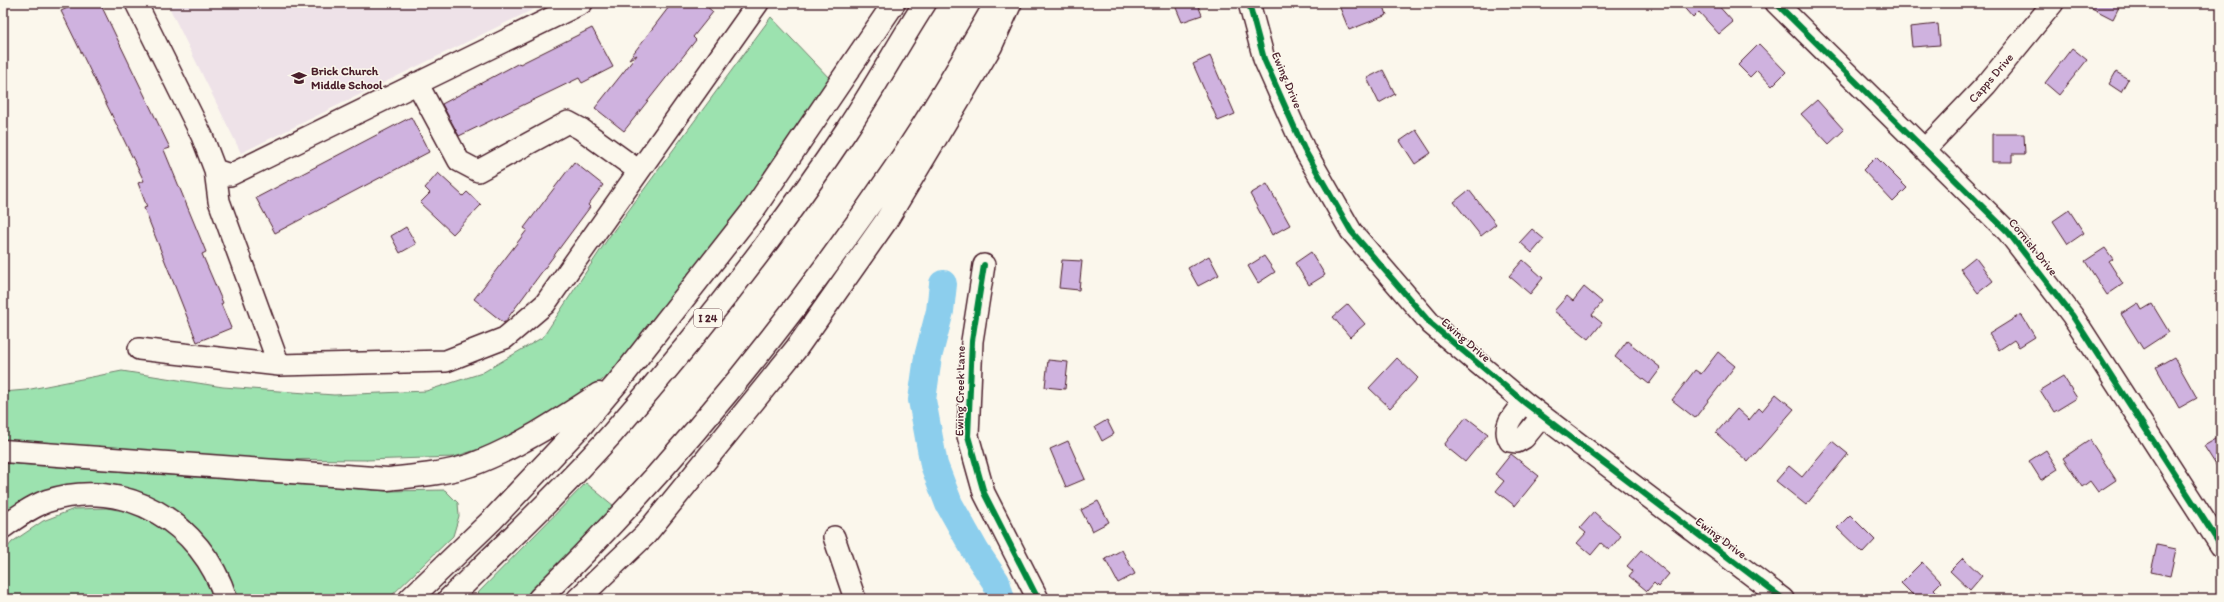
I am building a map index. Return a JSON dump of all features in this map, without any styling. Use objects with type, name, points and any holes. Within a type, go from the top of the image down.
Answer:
[{"type":"highway","points":[[410,599],[493,519],[581,426],[619,381],[754,208],[894,3]]},
{"type":"highway","name":"I 24","points":[[449,599],[547,502],[610,435],[685,347],[772,235],[842,136],[924,3]]},
{"type":"highway","points":[[538,599],[574,564],[648,484],[714,408],[792,313],[894,170],[957,71],[996,3]]},
{"type":"highway","points":[[596,599],[645,535],[796,348],[886,221],[991,46],[1010,3]]},
{"type":"highway","points":[[3,451],[387,479],[436,474],[470,465],[540,432],[619,381]]},
{"type":"highway","points":[[3,528],[22,513],[47,502],[77,495],[100,494],[121,497],[160,513],[177,526],[200,548],[217,575],[226,599]]},
{"type":"highway","points":[[578,599],[645,535]]},
{"type":"street","points":[[136,3],[202,136],[215,170],[219,201],[279,365]]},
{"type":"street","points":[[215,170],[230,174],[582,3]]},
{"type":"street","points":[[139,349],[279,365],[446,361],[505,338],[545,304],[758,3]]},
{"type":"street","name":"Ewing Drive","points":[[1249,3],[1264,59],[1304,149],[1351,231],[1431,324],[1524,402],[1783,599]]},
{"type":"street","name":"Cornish Drive","points":[[1776,3],[2008,232],[2072,315],[2221,546]]},
{"type":"street","name":"Capps Drive","points":[[1925,149],[1986,85],[2053,3]]},
{"type":"street","points":[[417,83],[459,161],[478,171],[568,122],[581,129],[639,172]]},
{"type":"street","name":"Ewing Creek Lane","points":[[984,265],[972,341],[968,436],[984,493],[1038,599]]},
{"type":"street","points":[[1524,402],[1508,424],[1506,431],[1510,441],[1517,442],[1524,438],[1542,416]]},
{"type":"street","points":[[834,537],[855,599]]},
{"type":"shaded area","name":"Brick Church Middle School","points":[[167,3],[546,3],[241,153]]},
{"type":"green space","points":[[771,17],[832,81],[777,163],[670,303],[611,373],[568,407],[513,438],[454,457],[366,460],[247,459],[3,443],[3,392],[26,390],[122,371],[223,387],[334,395],[426,391],[482,373],[543,337],[609,237]]},
{"type":"green space","points":[[3,463],[387,491],[445,490],[458,503],[459,516],[453,536],[388,599],[238,599],[229,573],[209,545],[130,489],[95,484],[56,488],[3,515]]},
{"type":"green space","points":[[586,483],[614,506],[523,599],[472,599]]},
{"type":"green space","points":[[107,508],[134,513],[166,531],[189,553],[203,574],[214,599],[3,599],[3,553],[12,542],[43,521],[74,509]]},
{"type":"building","points":[[78,3],[100,3],[170,148],[164,150],[206,252],[202,254],[223,303],[221,304],[231,328],[197,342],[144,208],[147,207],[138,183],[144,181],[61,11]]},
{"type":"building","points":[[672,3],[703,3],[713,12],[693,37],[696,40],[624,131],[595,108],[637,55],[629,59]]},
{"type":"building","points":[[1174,3],[1197,3],[1202,15],[1182,22]]},
{"type":"building","points":[[1338,3],[1383,3],[1387,15],[1349,30]]},
{"type":"building","points":[[1680,3],[1716,3],[1733,22],[1719,34],[1699,12],[1693,18]]},
{"type":"building","points":[[2082,3],[2121,3],[2113,19]]},
{"type":"building","points":[[1938,24],[1940,45],[1912,47],[1910,27]]},
{"type":"building","points":[[592,28],[613,67],[582,83],[579,78],[459,136],[442,104],[519,63],[520,64]]},
{"type":"building","points":[[1759,44],[1786,72],[1772,86],[1757,70],[1750,77],[1738,65]]},
{"type":"building","points":[[2072,48],[2087,60],[2059,95],[2045,83]]},
{"type":"building","points":[[1210,56],[1235,114],[1218,121],[1193,64]]},
{"type":"building","points":[[1383,70],[1395,94],[1379,103],[1367,78]]},
{"type":"building","points":[[2116,72],[2128,79],[2121,92],[2109,84]]},
{"type":"building","points":[[1817,100],[1844,130],[1829,144],[1801,114]]},
{"type":"building","points":[[411,117],[429,152],[275,233],[256,198]]},
{"type":"building","points":[[1416,130],[1431,153],[1415,164],[1400,141]]},
{"type":"building","points":[[1992,134],[2024,134],[2025,154],[2012,154],[2012,162],[1992,162]]},
{"type":"building","points":[[1876,157],[1907,188],[1893,202],[1863,170]]},
{"type":"building","points":[[574,162],[603,185],[588,205],[590,207],[504,323],[474,299],[527,230],[524,228]]},
{"type":"building","points":[[438,173],[463,196],[467,192],[481,205],[453,234],[420,203],[430,193],[425,188]]},
{"type":"building","points":[[1267,184],[1290,225],[1272,235],[1250,194]]},
{"type":"building","points":[[1469,190],[1496,224],[1481,236],[1454,202]]},
{"type":"building","points":[[2069,210],[2084,233],[2068,244],[2053,221]]},
{"type":"building","points":[[406,227],[416,244],[400,253],[391,236]]},
{"type":"building","points":[[1532,229],[1544,239],[1532,253],[1520,242]]},
{"type":"building","points":[[2105,248],[2113,259],[2109,262],[2123,284],[2107,295],[2085,261]]},
{"type":"building","points":[[1311,252],[1325,275],[1309,285],[1295,263]]},
{"type":"building","points":[[1209,256],[1219,275],[1198,286],[1188,268]]},
{"type":"building","points":[[1264,256],[1275,272],[1258,283],[1248,266]]},
{"type":"building","points":[[1975,257],[1993,281],[1978,293],[1960,269]]},
{"type":"building","points":[[1062,260],[1082,261],[1079,290],[1059,288]]},
{"type":"building","points":[[1523,260],[1543,278],[1530,294],[1509,276]]},
{"type":"building","points":[[1584,287],[1602,302],[1592,315],[1602,323],[1589,339],[1554,311],[1567,296],[1573,301]]},
{"type":"building","points":[[2138,303],[2142,310],[2152,304],[2169,332],[2143,349],[2121,314]]},
{"type":"building","points":[[1348,304],[1365,324],[1350,337],[1333,317]]},
{"type":"building","points":[[2021,314],[2035,337],[2019,347],[2014,340],[1999,350],[1989,334]]},
{"type":"building","points":[[1627,341],[1661,368],[1649,384],[1615,357]]},
{"type":"building","points":[[1718,352],[1735,366],[1695,418],[1672,400],[1695,370],[1701,374]]},
{"type":"building","points":[[2174,357],[2197,398],[2179,408],[2156,367]]},
{"type":"building","points":[[1397,358],[1418,378],[1390,408],[1369,388]]},
{"type":"building","points":[[1048,360],[1068,362],[1065,389],[1045,387]]},
{"type":"building","points":[[2063,376],[2077,398],[2054,412],[2040,390]]},
{"type":"building","points":[[1776,394],[1794,409],[1748,462],[1716,433],[1737,409],[1749,420],[1759,408],[1762,411]]},
{"type":"building","points":[[1466,417],[1488,434],[1465,462],[1444,445]]},
{"type":"building","points":[[1107,420],[1114,434],[1102,441],[1095,427]]},
{"type":"building","points":[[2221,436],[2221,473],[2204,446]]},
{"type":"building","points":[[2090,440],[2116,480],[2098,492],[2090,481],[2082,487],[2063,458]]},
{"type":"building","points":[[1068,441],[1085,479],[1066,487],[1050,449]]},
{"type":"building","points":[[1832,441],[1848,454],[1806,505],[1776,481],[1789,466],[1802,477]]},
{"type":"building","points":[[2046,450],[2058,469],[2041,480],[2029,461]]},
{"type":"building","points":[[1511,454],[1539,476],[1515,506],[1496,491],[1504,481],[1495,474]]},
{"type":"building","points":[[1098,501],[1109,522],[1092,531],[1081,510]]},
{"type":"building","points":[[1594,512],[1621,536],[1609,550],[1601,543],[1591,555],[1577,543],[1586,533],[1580,528]]},
{"type":"building","points":[[1850,515],[1875,540],[1863,553],[1837,528]]},
{"type":"building","points":[[2157,545],[2176,549],[2170,576],[2151,572]]},
{"type":"building","points":[[1122,550],[1135,574],[1118,583],[1105,559]]},
{"type":"building","points":[[1641,550],[1669,574],[1658,587],[1654,583],[1647,591],[1629,576],[1633,571],[1627,566]]},
{"type":"building","points":[[1963,558],[1982,576],[1970,590],[1950,571]]},
{"type":"building","points":[[1922,562],[1941,582],[1934,589],[1944,599],[1917,599],[1901,583]]},
{"type":"waterway","points":[[943,284],[940,311],[928,357],[922,400],[934,465],[949,504],[976,552],[996,582],[1001,599]]},
{"type":"cycle path","points":[[1249,3],[1264,59],[1304,149],[1351,231],[1431,324],[1524,402],[1783,599]]},
{"type":"cycle path","points":[[1776,3],[2008,232],[2072,315],[2221,546]]},
{"type":"cycle path","points":[[984,265],[972,341],[968,436],[984,493],[1038,599]]},
{"type":"place","name":"Brick Church Middle School","points":[[299,78]]}]
